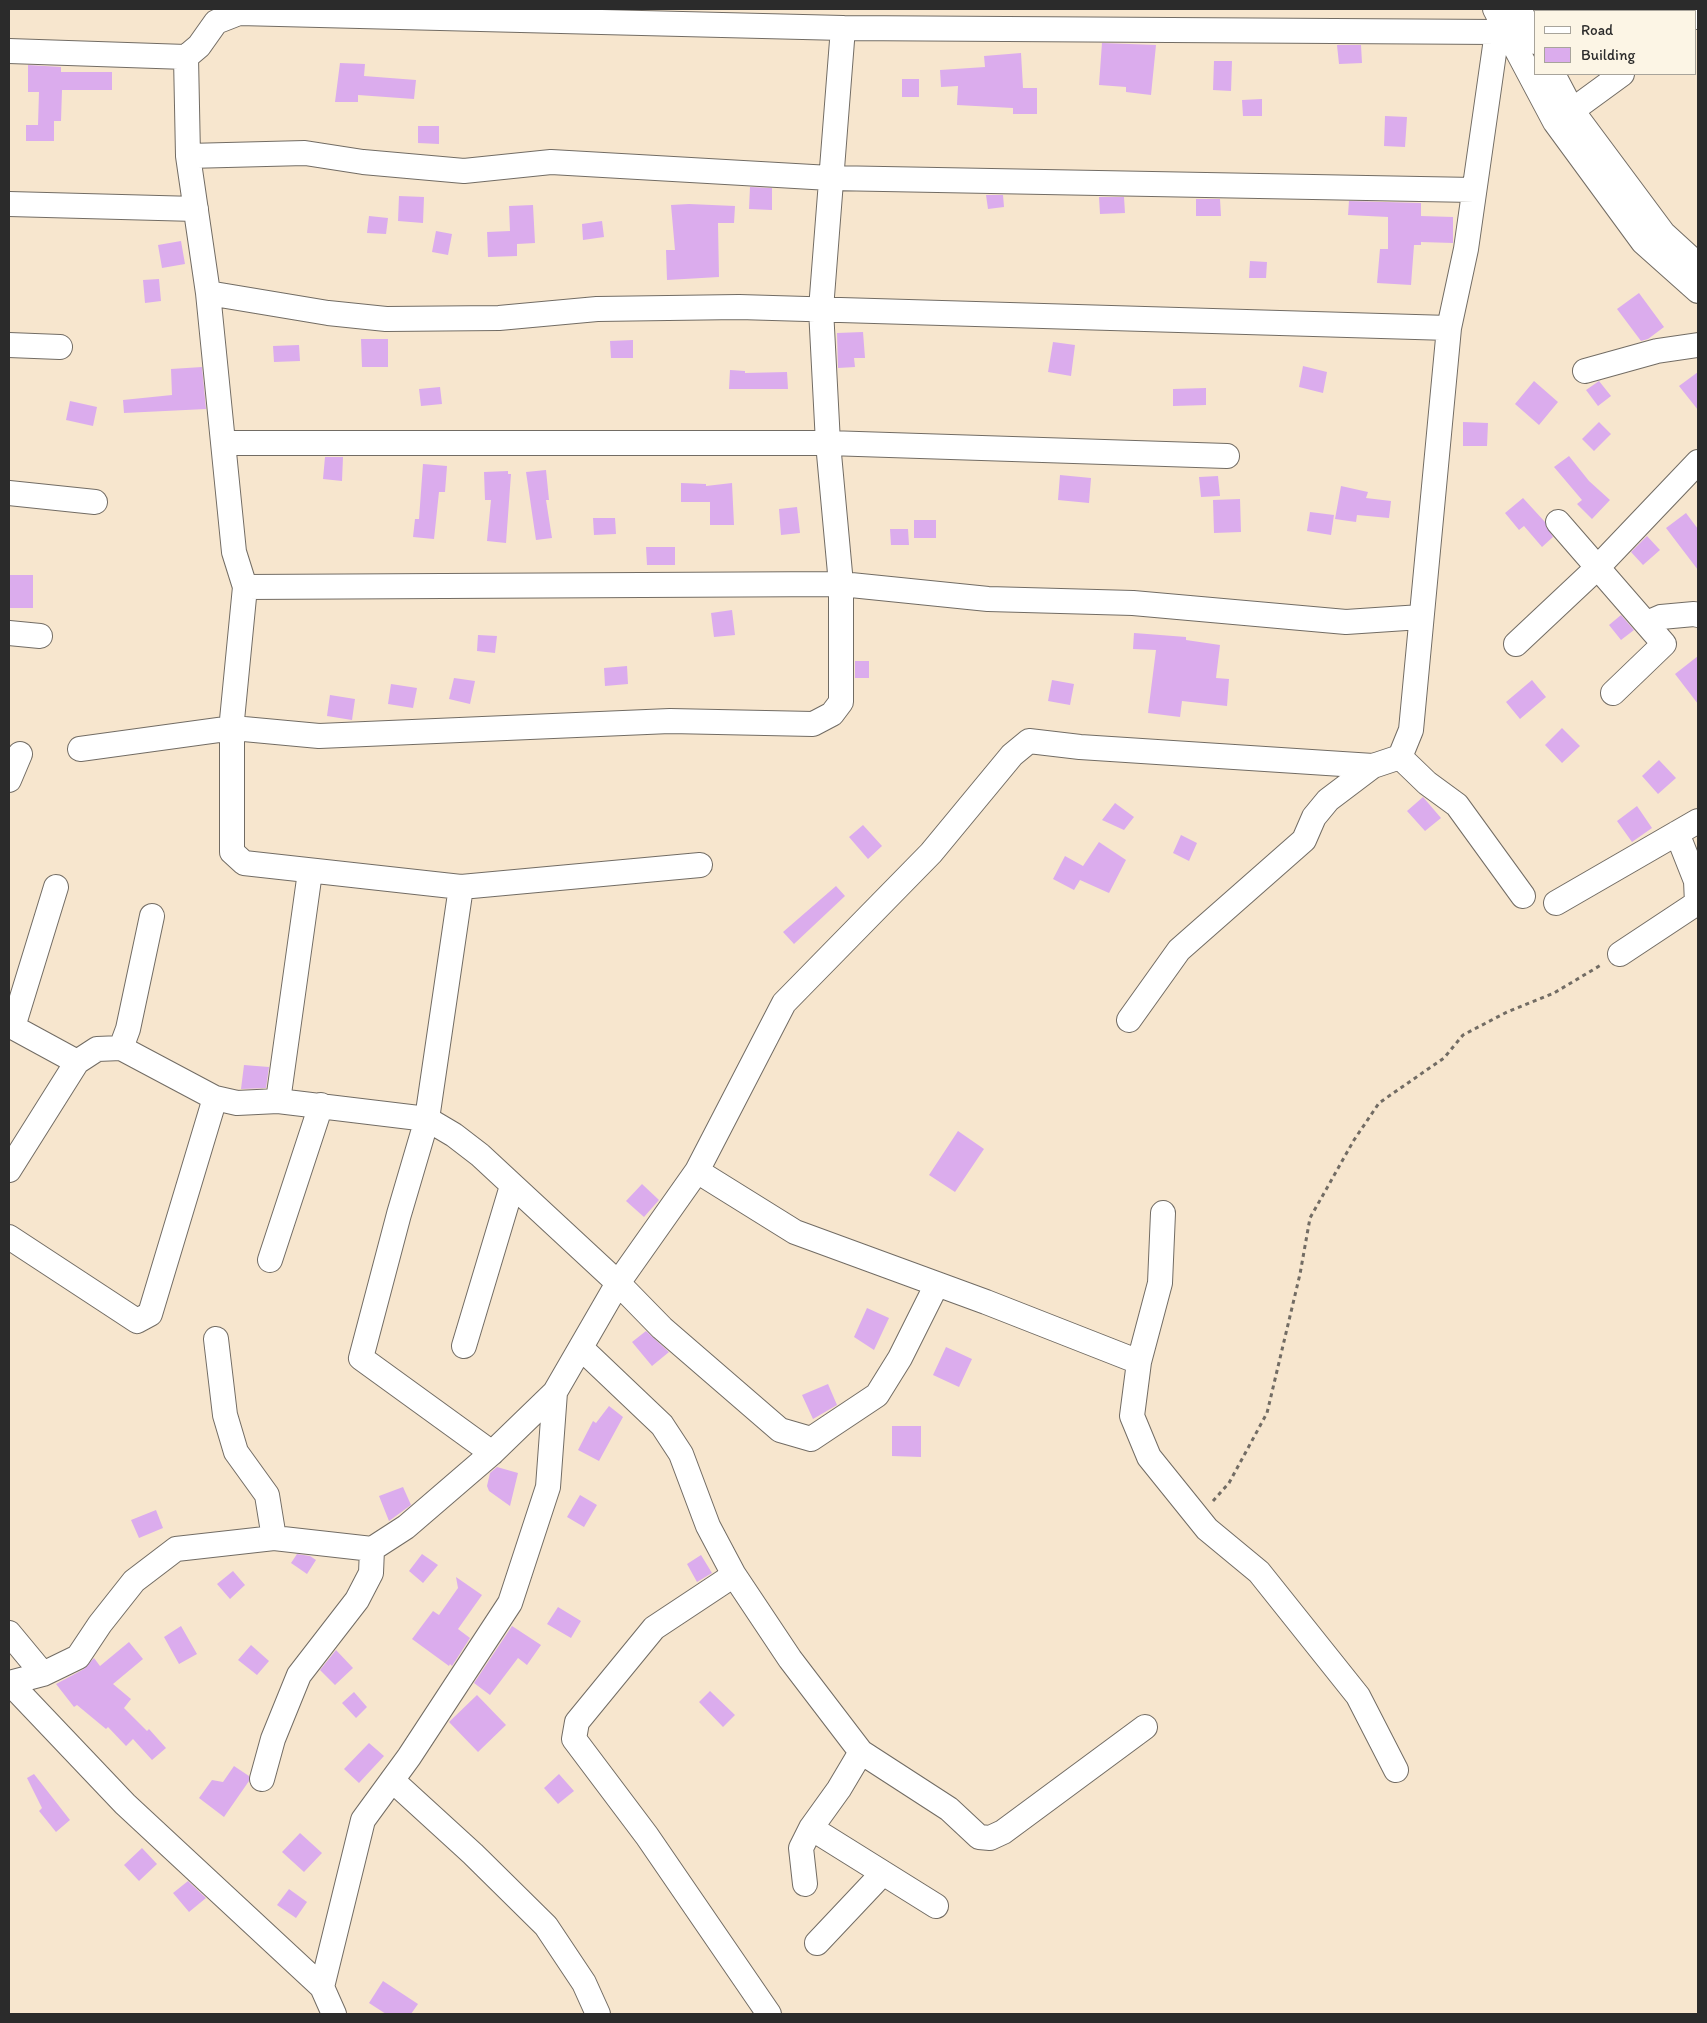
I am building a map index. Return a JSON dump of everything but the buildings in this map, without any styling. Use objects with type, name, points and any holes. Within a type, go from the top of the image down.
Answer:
[{"type":"street","points":[[9,51],[186,57],[198,46],[217,16],[239,13],[843,28],[1507,17],[1534,40]]},
{"type":"street","points":[[1507,17],[1534,64]]},
{"type":"street","points":[[1128,1020],[1179,950],[1304,840],[1314,818],[1328,800],[1373,766],[1400,757],[1411,730],[1449,328],[1466,249],[1474,190],[1507,17]]},
{"type":"street","points":[[80,749],[234,728],[319,736],[670,721],[812,724],[832,714],[841,702],[841,584],[828,443],[821,309],[843,28]]},
{"type":"street","points":[[186,57],[188,156],[208,293],[234,552],[245,587],[234,693],[232,852],[244,863],[310,872],[461,887],[700,865]]},
{"type":"street","points":[[1540,75],[1564,117],[1663,233],[1694,275]]},
{"type":"street","points":[[1553,75],[1564,117]]},
{"type":"street","points":[[1564,117],[1621,75]]},
{"type":"street","points":[[188,156],[305,154],[363,162],[464,171],[551,162],[830,178],[1474,190]]},
{"type":"street","points":[[9,204],[196,209]]},
{"type":"street","points":[[208,293],[328,313],[386,319],[499,318],[598,308],[739,307],[1449,328]]},
{"type":"street","points":[[9,345],[60,348]]},
{"type":"street","points":[[1585,371],[1657,351],[1698,346]]},
{"type":"street","points":[[224,443],[828,443],[1227,456]]},
{"type":"street","points":[[1516,644],[1598,567],[1698,462]]},
{"type":"street","points":[[9,493],[95,502]]},
{"type":"street","points":[[1558,522],[1664,644],[1613,693]]},
{"type":"street","points":[[245,587],[841,584],[988,599],[1074,603],[1133,603],[1346,622],[1421,617]]},
{"type":"street","points":[[1647,623],[1662,617],[1698,615]]},
{"type":"street","points":[[9,633],[40,636]]},
{"type":"street","points":[[334,2014],[322,1987],[125,1804],[9,1683],[43,1674],[78,1657],[100,1624],[134,1581],[176,1549],[274,1538],[372,1549],[406,1526],[492,1453],[555,1392],[618,1283],[697,1171],[784,1003],[931,852],[1012,754],[1029,741],[1080,747],[1373,766]]},
{"type":"street","points":[[9,780],[20,754]]},
{"type":"street","points":[[1400,757],[1427,783],[1457,805],[1523,896]]},
{"type":"street","points":[[1556,902],[1698,821]]},
{"type":"street","points":[[1620,954],[1697,903],[1696,881],[1677,834]]},
{"type":"street","points":[[278,1101],[310,872]]},
{"type":"street","points":[[56,887],[11,1026],[77,1062]]},
{"type":"street","points":[[461,887],[427,1119],[399,1214],[361,1358],[492,1453]]},
{"type":"street","points":[[121,1048],[128,1029],[152,916]]},
{"type":"street","points":[[9,1170],[77,1062],[97,1049],[121,1048],[215,1098],[236,1104],[278,1101],[427,1119],[454,1135],[512,1186],[618,1283],[662,1328],[780,1430],[811,1439],[877,1395],[900,1358],[937,1284]]},
{"type":"street","points":[[9,1237],[137,1321],[150,1314],[215,1098]]},
{"type":"street","points":[[270,1260],[321,1105]]},
{"type":"street","points":[[697,1171],[795,1232],[937,1284],[1139,1362]]},
{"type":"street","points":[[464,1346],[512,1186]]},
{"type":"street","points":[[1162,1213],[1160,1283],[1139,1362],[1132,1416],[1149,1457],[1207,1529],[1259,1572],[1358,1696],[1396,1770]]},
{"type":"street","points":[[216,1339],[225,1415],[236,1452],[267,1495],[274,1538]]},
{"type":"street","points":[[581,1348],[662,1425],[681,1454],[708,1526],[734,1575],[790,1659],[861,1752],[949,1809],[979,1837],[990,1838],[1003,1832],[1144,1727]]},
{"type":"street","points":[[322,1987],[363,1820],[392,1780],[510,1603],[548,1488],[555,1392]]},
{"type":"street","points":[[262,1779],[274,1739],[299,1675],[357,1600],[371,1573],[372,1549]]},
{"type":"street","points":[[734,1575],[654,1628],[577,1722],[574,1739],[647,1836],[769,2014]]},
{"type":"street","points":[[9,1633],[43,1674]]},
{"type":"street","points":[[805,1884],[801,1848],[811,1828],[839,1789],[861,1752]]},
{"type":"street","points":[[392,1780],[473,1854],[546,1926],[584,1983],[598,2014]]},
{"type":"street","points":[[811,1828],[936,1906]]},
{"type":"street","points":[[816,1943],[883,1873]]},
{"type":"path","points":[[1207,1529],[1213,1500],[1229,1483],[1267,1413],[1300,1274],[1310,1218],[1354,1140],[1379,1103],[1444,1058],[1464,1035],[1506,1012],[1554,993],[1620,954]]}]
